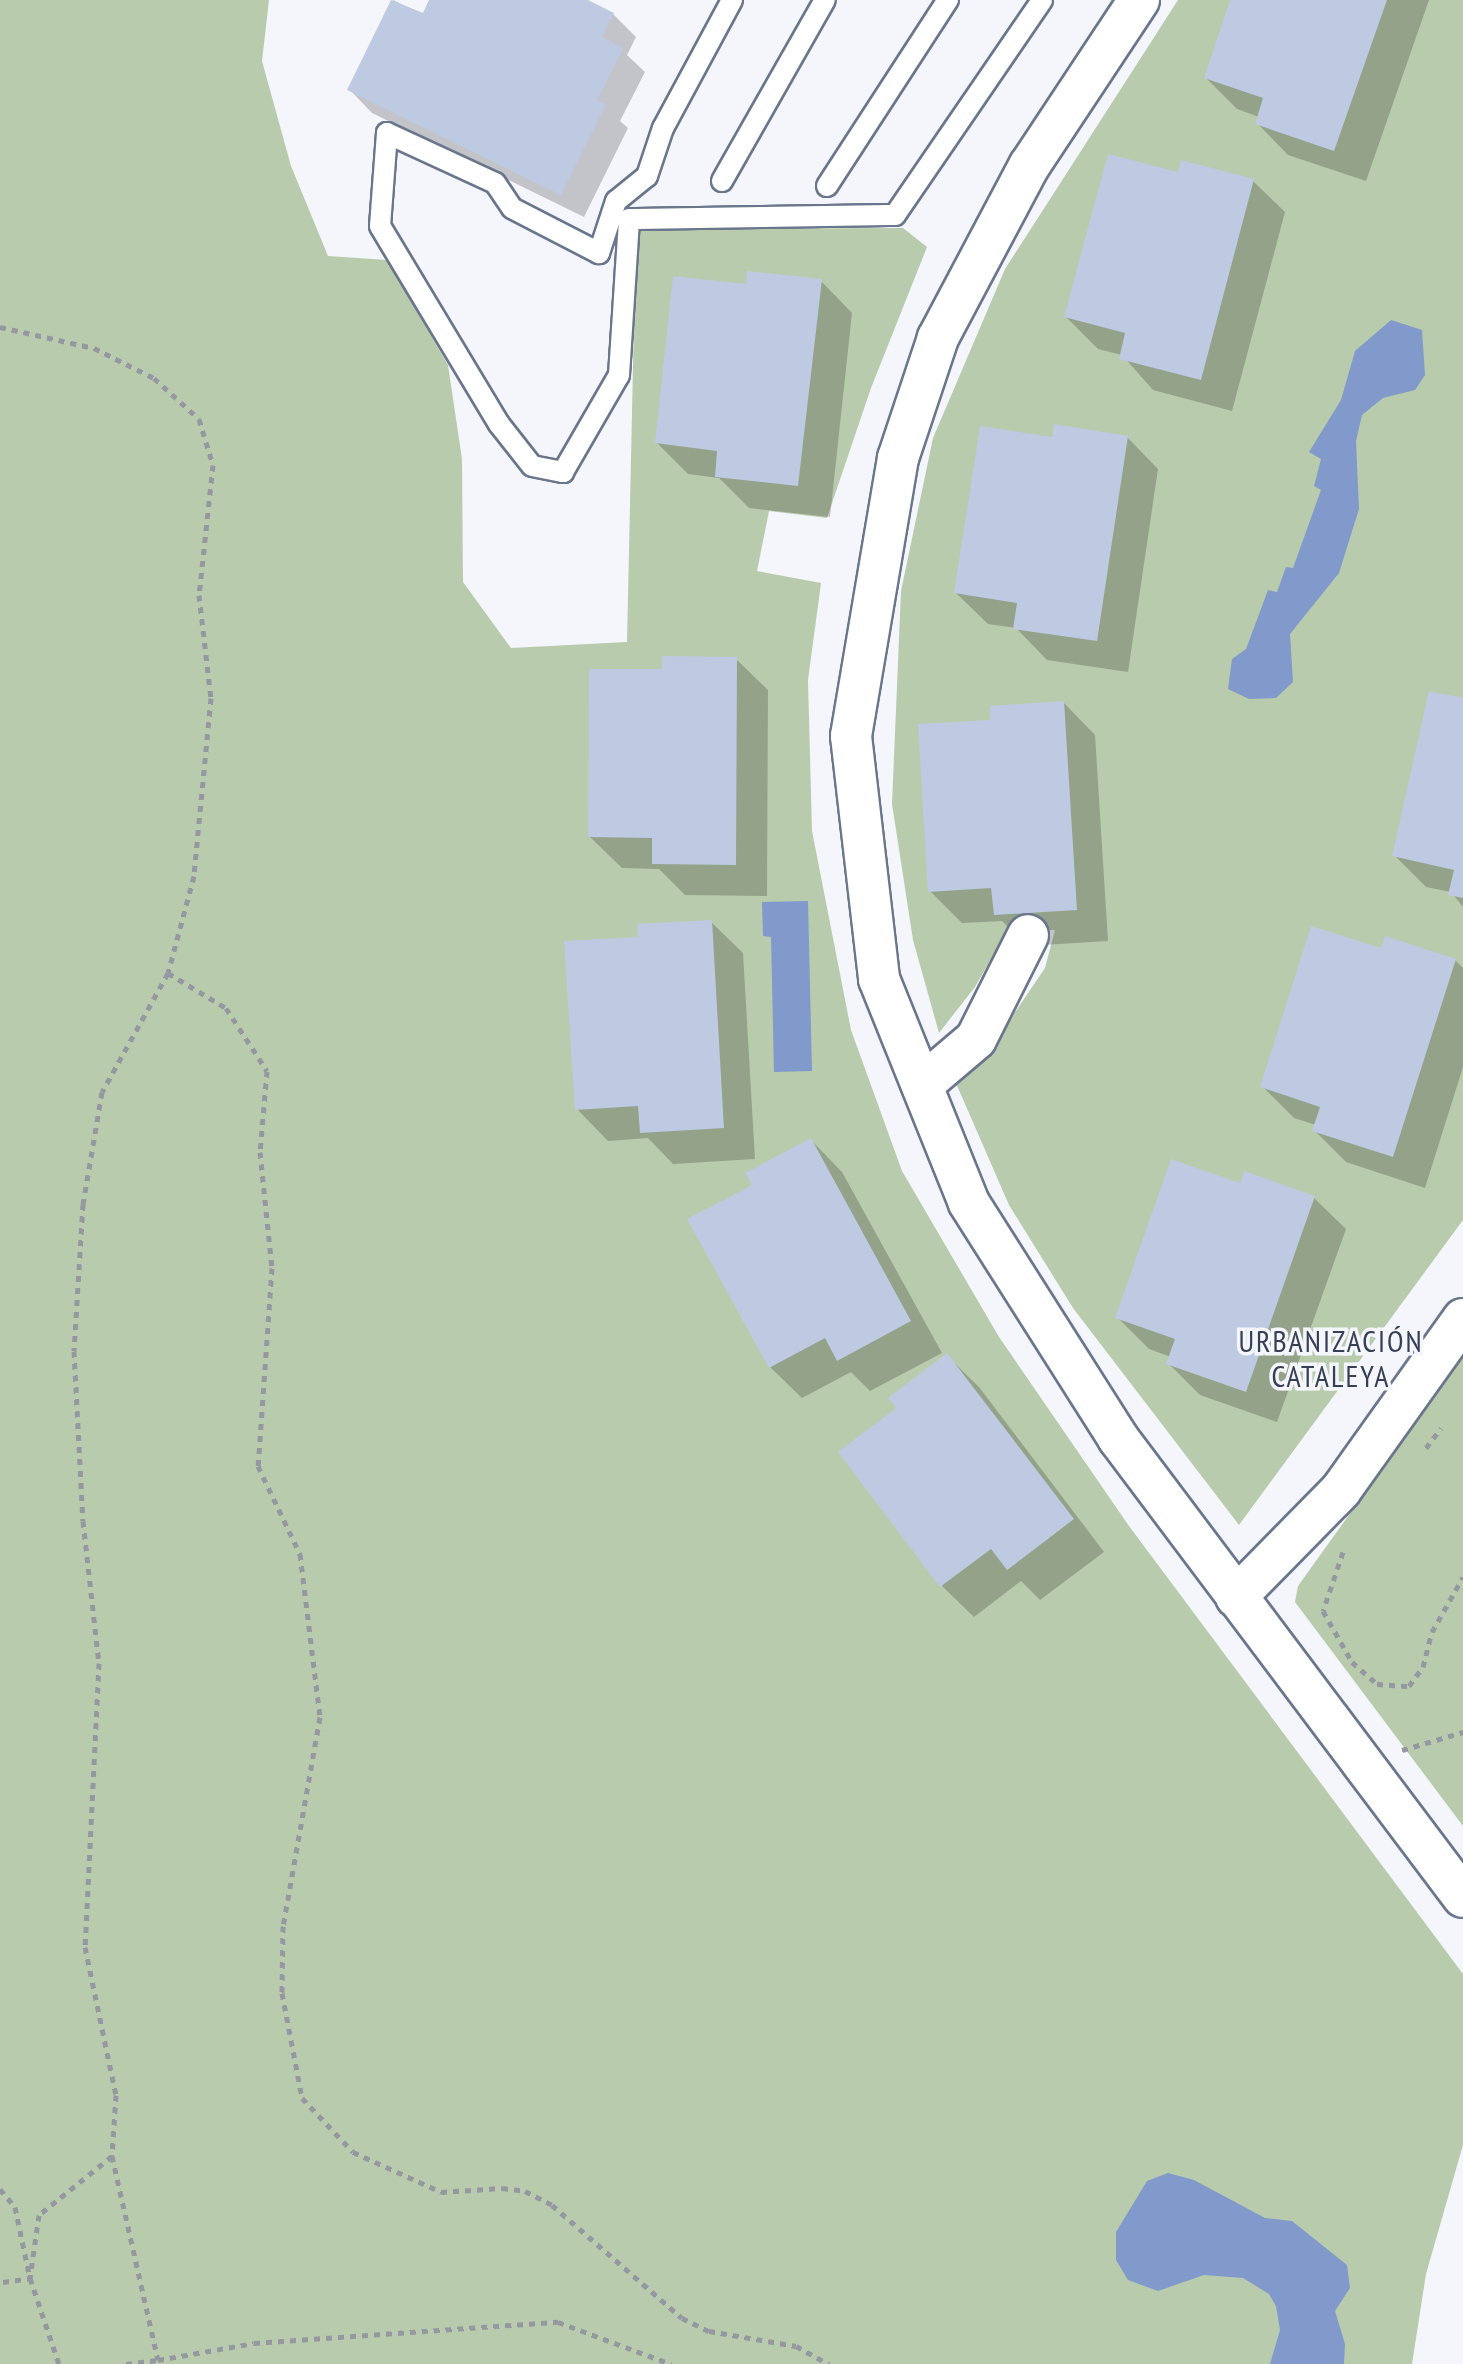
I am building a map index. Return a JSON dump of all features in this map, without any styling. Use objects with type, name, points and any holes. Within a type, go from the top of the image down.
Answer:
[{"type":"street","points":[[1139,0],[1029,166],[938,338],[898,458],[851,736],[879,979],[969,1203],[1118,1438],[1463,1897]]},
{"type":"street","points":[[922,1085],[976,1039],[1028,935]]},
{"type":"street","points":[[1236,1597],[1341,1490],[1463,1319]]},
{"type":"lane","points":[[732,0],[663,128],[647,176],[616,201],[599,253],[512,208],[495,183],[387,133],[380,226],[499,424],[532,466],[563,472],[619,375],[629,219],[895,215],[1042,0]]},
{"type":"lane","points":[[722,181],[825,0]]},
{"type":"lane","points":[[827,186],[948,0]]},
{"type":"path","points":[[0,327],[94,348],[154,378],[199,419],[213,465],[199,595],[211,698],[194,876],[168,973],[102,1092],[83,1204],[74,1351],[83,1521],[99,1663],[85,1947],[116,2095],[112,2156],[158,2360]]},
{"type":"path","points":[[168,973],[226,1008],[267,1071],[260,1152],[272,1268],[258,1466],[300,1554],[320,1717],[283,1926],[282,1993],[302,2098],[353,2152],[441,2192],[502,2188],[525,2191],[552,2205],[682,2318],[709,2331],[796,2346],[829,2364]]},
{"type":"path","points":[[1422,1451],[1446,1421]]},
{"type":"path","points":[[1348,1541],[1323,1611],[1352,1662],[1377,1684],[1409,1686],[1423,1667],[1432,1632],[1463,1577]]},
{"type":"path","points":[[1359,1761],[1463,1732]]},
{"type":"path","points":[[30,2278],[39,2215],[112,2156]]},
{"type":"path","points":[[0,2189],[15,2207],[30,2278],[59,2364]]},
{"type":"path","points":[[3,2282],[30,2278]]},
{"type":"path","points":[[126,2364],[254,2343],[558,2322],[671,2364]]},
{"type":"green space","points":[[0,0],[269,0],[262,61],[291,166],[328,256],[387,260],[448,365],[462,459],[463,582],[511,648],[627,642],[636,229],[903,228],[927,247],[871,388],[827,518],[769,511],[757,571],[821,583],[808,680],[812,831],[851,1030],[902,1171],[999,1337],[1129,1526],[1463,1974],[1463,2145],[1426,2274],[1412,2364],[0,2364]]},
{"type":"green space","points":[[1178,0],[1463,0],[1463,1220],[1239,1525],[1073,1308],[1009,1205],[955,1081],[986,1055],[1045,968],[1055,930],[1008,929],[975,987],[939,1033],[913,940],[892,804],[901,591],[933,438],[1005,269]]},
{"type":"green space","points":[[1463,1356],[1463,1826],[1295,1602],[1298,1586]]},
{"type":"water","points":[[1391,320],[1422,330],[1425,375],[1415,390],[1383,398],[1362,415],[1356,441],[1359,509],[1339,573],[1290,634],[1293,682],[1276,698],[1249,699],[1228,689],[1232,659],[1246,649],[1268,590],[1277,592],[1286,567],[1293,568],[1321,490],[1314,486],[1321,459],[1309,452],[1341,400],[1355,351]]},
{"type":"water","points":[[808,901],[812,1071],[774,1072],[771,937],[763,936],[762,902]]},
{"type":"water","points":[[1168,2173],[1194,2180],[1265,2218],[1292,2221],[1347,2265],[1350,2288],[1335,2311],[1345,2344],[1344,2364],[1270,2364],[1280,2330],[1276,2306],[1269,2294],[1243,2278],[1204,2275],[1158,2291],[1128,2280],[1116,2260],[1116,2232],[1147,2181]]},
{"type":"building","points":[[391,0],[423,13],[429,0],[588,0],[614,13],[602,37],[623,48],[597,100],[606,104],[561,195],[347,90]]},
{"type":"building","points":[[1230,0],[1387,0],[1334,151],[1255,124],[1263,98],[1204,78]]},
{"type":"building","points":[[1108,154],[1178,172],[1181,160],[1254,179],[1201,380],[1119,359],[1125,333],[1064,317]]},
{"type":"building","points":[[747,271],[822,279],[798,486],[715,477],[717,451],[655,443],[673,276],[746,284]]},
{"type":"building","points":[[1054,424],[1128,436],[1097,641],[1013,629],[1017,603],[954,593],[980,426],[1052,437]]},
{"type":"building","points":[[662,656],[737,657],[736,865],[652,864],[652,838],[588,837],[589,669],[662,669]]},
{"type":"building","points":[[1429,691],[1463,698],[1463,898],[1448,895],[1454,870],[1392,856]]},
{"type":"building","points":[[1064,701],[1077,910],[994,915],[991,888],[928,892],[918,724],[990,720],[990,706]]},
{"type":"building","points":[[712,920],[724,1128],[640,1133],[638,1106],[575,1110],[564,941],[638,937],[637,924]]},
{"type":"building","points":[[1311,926],[1381,948],[1385,936],[1456,959],[1393,1157],[1312,1131],[1320,1107],[1260,1087]]},
{"type":"building","points":[[811,1138],[911,1321],[837,1361],[825,1338],[769,1368],[687,1219],[752,1185],[745,1173]]},
{"type":"building","points":[[1171,1159],[1240,1183],[1244,1171],[1315,1196],[1246,1392],[1166,1364],[1175,1339],[1115,1318]]},
{"type":"building","points":[[947,1353],[1074,1519],[1007,1570],[991,1549],[940,1587],[838,1452],[896,1408],[888,1398]]},
{"type":"district","name":"URBANIZACIÓN CATALEYA","points":[[1331,1358]]}]
